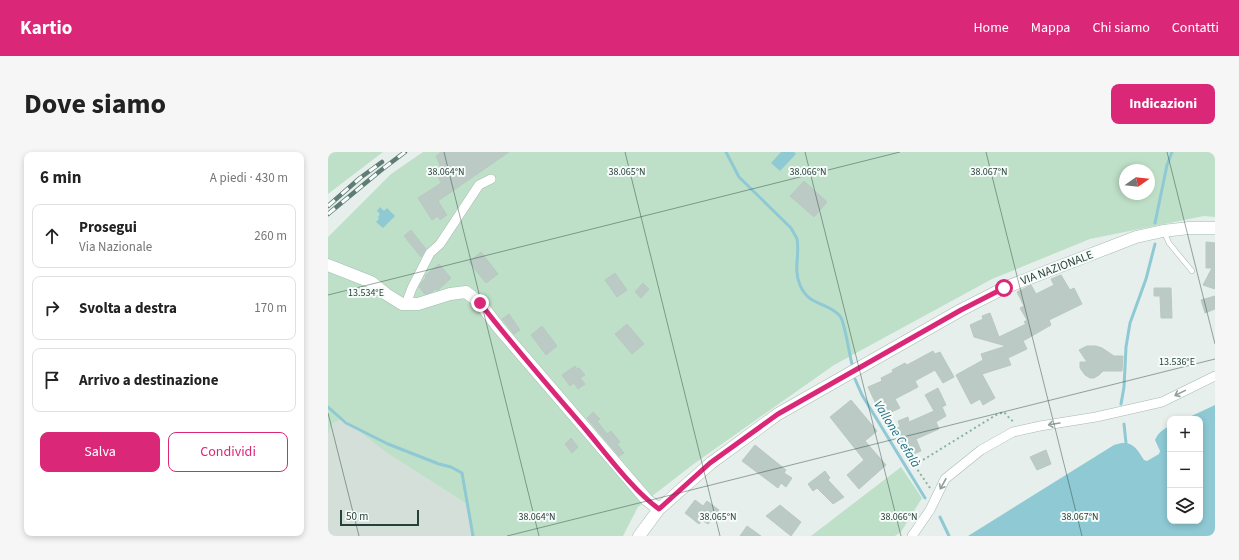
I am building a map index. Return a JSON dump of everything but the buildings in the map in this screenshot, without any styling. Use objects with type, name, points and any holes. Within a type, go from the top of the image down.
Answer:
[{"type":"main road","name":"VIA NAZIONALE","points":[[640,536],[659,509],[710,463],[778,414],[961,310],[1004,288],[1136,238],[1163,231],[1189,228],[1215,228]]},
{"type":"main road","points":[[328,265],[371,282],[402,304],[418,304],[450,294],[466,292],[480,303],[499,328],[605,452],[647,500],[659,509]]},
{"type":"street","points":[[406,304],[412,288],[430,253],[440,244],[480,185],[491,179]]},
{"type":"street","points":[[912,536],[930,510],[945,479],[981,450],[1013,432],[1040,426],[1096,418],[1162,402],[1215,376]]},
{"type":"lane","points":[[1163,231],[1169,244],[1192,271]]},
{"type":"shaded area","points":[[343,417],[384,451],[468,505],[472,533],[474,536],[328,536],[328,435],[332,424]]},
{"type":"green space","points":[[328,152],[383,152],[328,194]]},
{"type":"green space","points":[[423,152],[1215,152],[1215,217],[1204,216],[1090,239],[992,279],[834,365],[695,463],[638,507],[623,536],[474,536],[472,533],[468,505],[384,451],[343,418],[332,424],[328,435],[328,237],[391,174]]},
{"type":"green space","points":[[901,467],[922,498],[901,532],[895,536],[811,536]]},
{"type":"water","points":[[781,152],[794,152],[796,154],[780,171],[771,163]]},
{"type":"water","points":[[380,207],[384,211],[387,208],[395,216],[383,228],[376,222],[379,219],[378,217],[380,214],[377,211]]},
{"type":"water","points":[[1215,405],[1215,536],[968,536],[1114,445],[1125,443],[1132,445],[1144,460],[1147,461],[1159,454],[1160,451],[1155,440],[1158,435],[1167,427],[1167,524],[1203,524],[1203,416],[1191,416]]},
{"type":"waterway","name":"Vallone Cefalà","points":[[726,152],[739,177],[791,228],[797,239],[798,245],[797,273],[800,285],[808,297],[813,301],[835,311],[842,319],[852,364]]},
{"type":"waterway","points":[[1155,223],[1167,165],[1172,152]]},
{"type":"waterway","points":[[1121,404],[1124,387],[1126,347],[1130,323],[1146,279],[1155,244]]},
{"type":"waterway","name":"Vallone Cefalà","points":[[855,379],[862,395],[925,498]]},
{"type":"waterway","points":[[328,407],[346,423],[388,444],[439,464],[451,467],[462,473],[473,536]]},
{"type":"waterway","points":[[1124,424],[1126,443]]},
{"type":"waterway","name":"Vallone Cefalà","points":[[940,517],[949,536]]},
{"type":"railway","points":[[328,214],[405,152]]},
{"type":"railway","points":[[328,206],[360,178],[382,162]]},
{"type":"route","points":[[480,303],[499,328],[605,452],[647,500],[659,509],[710,463],[778,414],[961,310],[1004,288]]}]
